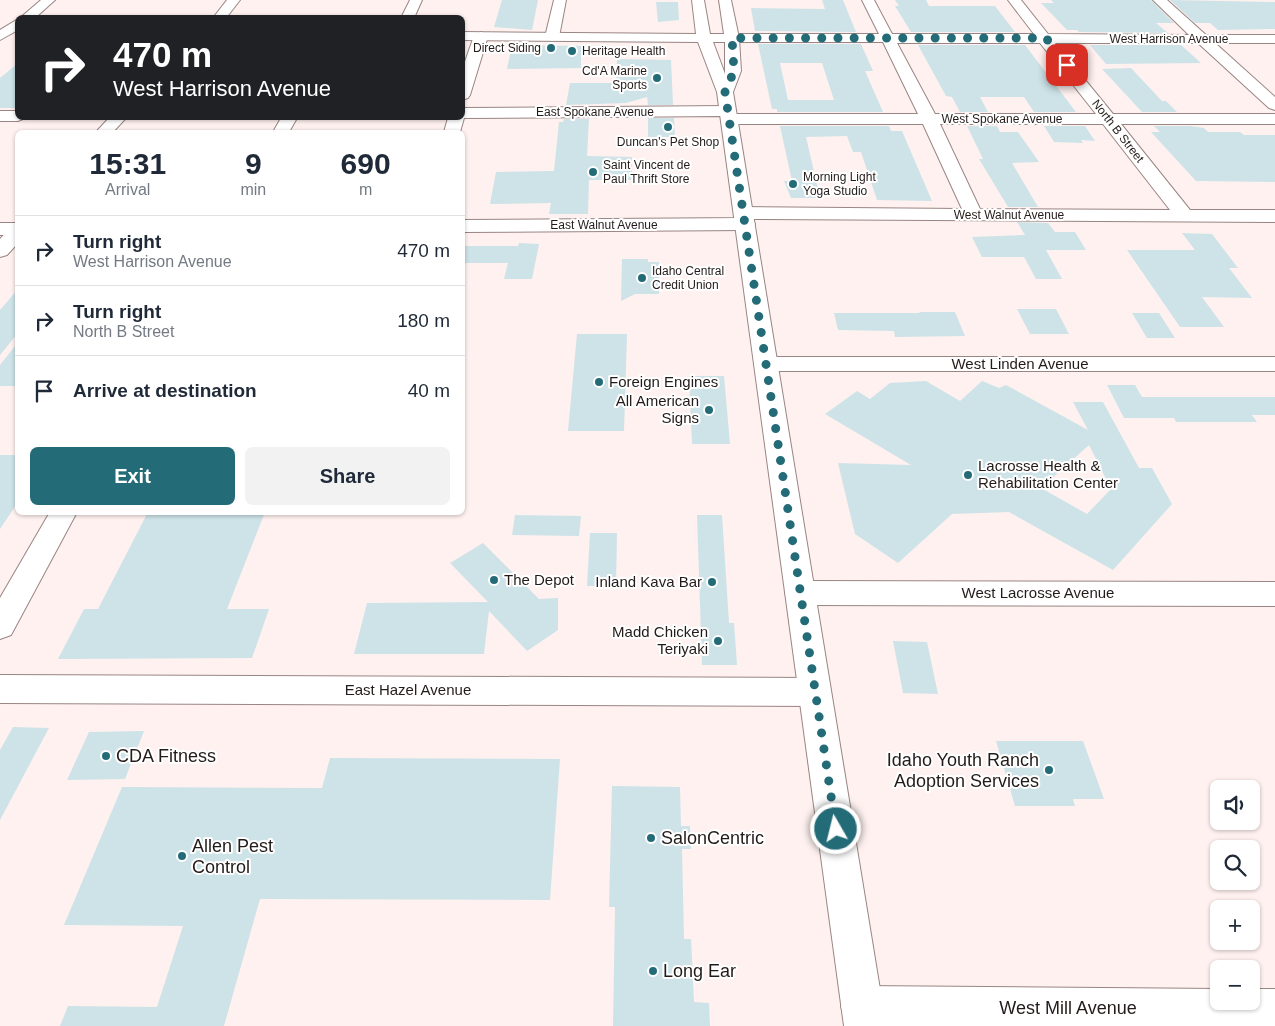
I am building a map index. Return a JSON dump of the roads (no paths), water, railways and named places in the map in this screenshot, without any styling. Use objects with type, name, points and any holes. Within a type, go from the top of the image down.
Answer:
[{"type":"street","points":[[30,15],[49,0]]},
{"type":"street","points":[[222,15],[234,0]]},
{"type":"street","points":[[408,15],[416,0]]},
{"type":"street","points":[[552,37],[560,0]]},
{"type":"street","points":[[698,0],[704,38],[727,107],[863,1016]]},
{"type":"street","points":[[725,0],[732,38],[734,71],[727,107]]},
{"type":"street","points":[[868,0],[929,119],[974,215]]},
{"type":"street","name":"North B Street","points":[[1014,0],[1046,38],[1184,215]]},
{"type":"street","points":[[1158,0],[1275,105]]},
{"type":"street","points":[[0,36],[15,26]]},
{"type":"street","points":[[0,36],[15,36]]},
{"type":"street","name":"West Harrison Avenue","points":[[465,36],[1275,39]]},
{"type":"street","points":[[465,86],[481,36]]},
{"type":"street","name":"West Spokane Avenue","points":[[727,107],[929,119],[1275,119]]},
{"type":"street","name":"East Spokane Avenue","points":[[465,113],[727,107]]},
{"type":"street","points":[[0,116],[15,116]]},
{"type":"street","points":[[106,130],[116,120]]},
{"type":"street","name":"West Walnut Avenue","points":[[744,219],[974,215],[1275,216]]},
{"type":"street","name":"East Walnut Avenue","points":[[465,226],[744,219]]},
{"type":"street","points":[[0,230],[15,230]]},
{"type":"street","points":[[0,251],[15,234]]},
{"type":"street","name":"West Linden Avenue","points":[[766,364],[1275,364]]},
{"type":"street","points":[[0,626],[62,515]]},
{"type":"street","name":"West Lacrosse Avenue","points":[[800,593],[1275,594]]},
{"type":"street","name":"East Hazel Avenue","points":[[0,689],[815,692]]},
{"type":"street","name":"West Mill Avenue","points":[[863,1016],[1275,1010]]},
{"type":"place","name":"Direct Siding","points":[[551,48]]},
{"type":"place","name":"Heritage Health","points":[[572,51]]},
{"type":"place","name":"Cd'A Marine Sports","points":[[657,78]]},
{"type":"place","name":"Duncan's Pet Shop","points":[[668,127]]},
{"type":"place","name":"Saint Vincent de Paul Thrift Store","points":[[593,172]]},
{"type":"place","name":"Morning Light Yoga Studio","points":[[793,184]]},
{"type":"place","name":"Idaho Central Credit Union","points":[[642,278]]},
{"type":"place","name":"Foreign Engines","points":[[599,382]]},
{"type":"place","name":"All American Signs","points":[[709,410]]},
{"type":"place","name":"Lacrosse Health & Rehabilitation Center","points":[[968,475]]},
{"type":"place","name":"The Depot","points":[[494,580]]},
{"type":"place","name":"Inland Kava Bar","points":[[712,582]]},
{"type":"place","name":"Madd Chicken Teriyaki","points":[[718,641]]},
{"type":"place","name":"CDA Fitness","points":[[106,756]]},
{"type":"place","name":"Idaho Youth Ranch Adoption Services","points":[[1049,770]]},
{"type":"place","name":"SalonCentric","points":[[651,838]]},
{"type":"place","name":"Allen Pest Control","points":[[182,856]]},
{"type":"place","name":"Long Ear","points":[[653,971]]}]
